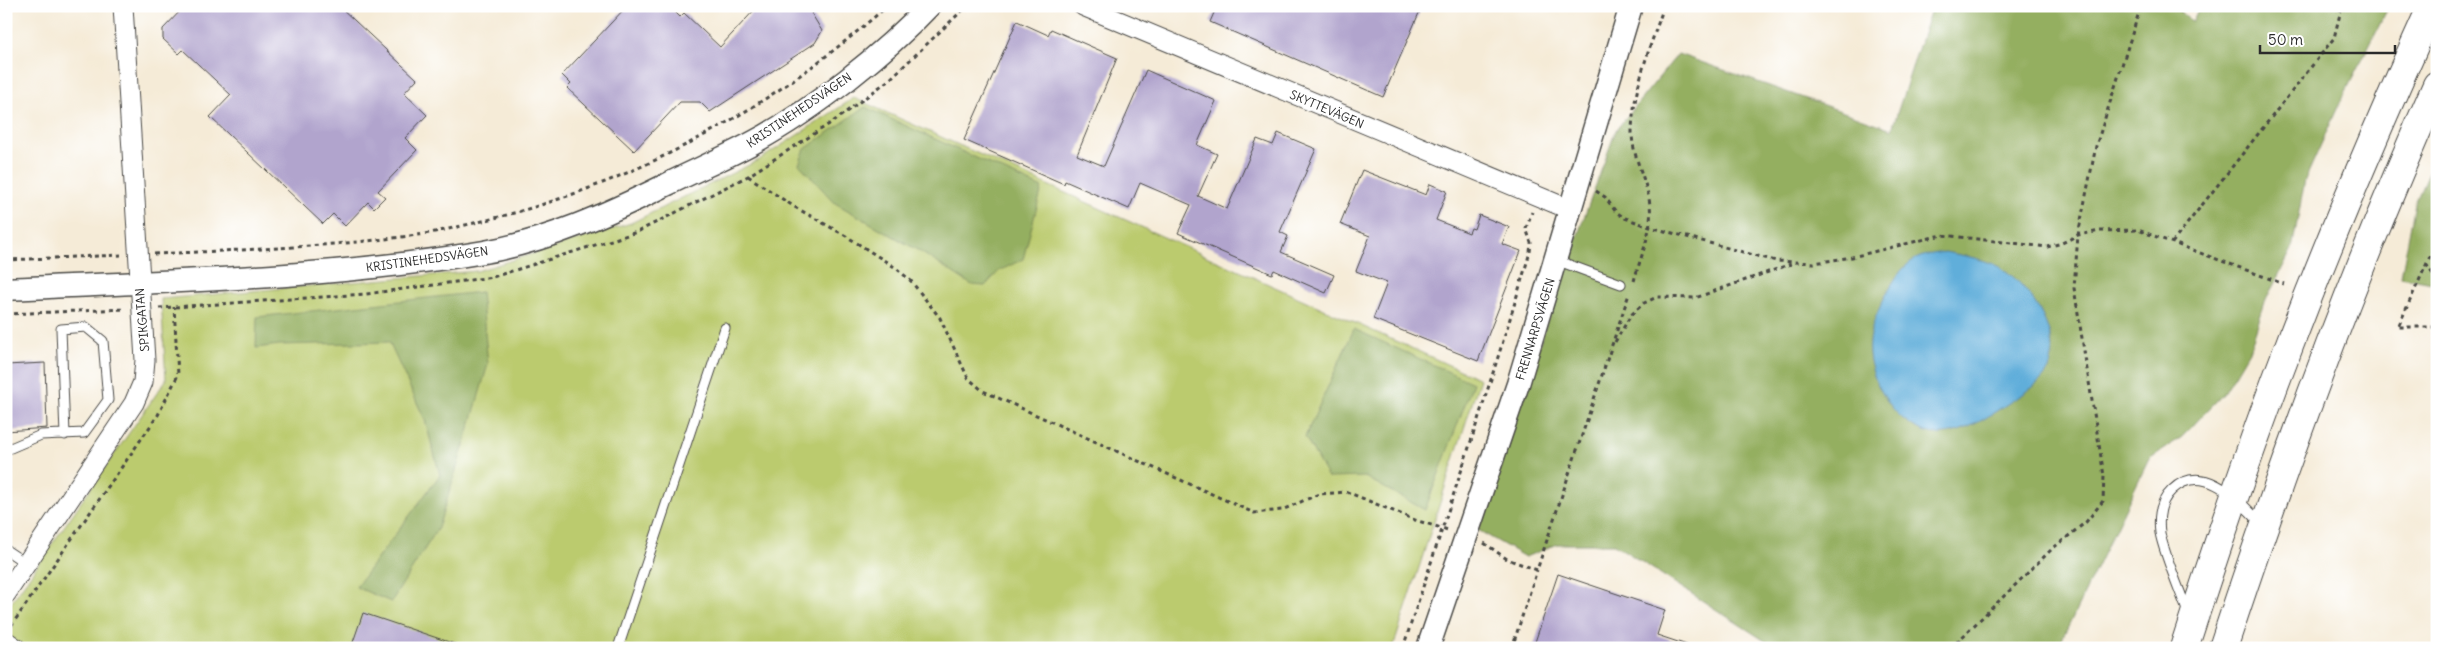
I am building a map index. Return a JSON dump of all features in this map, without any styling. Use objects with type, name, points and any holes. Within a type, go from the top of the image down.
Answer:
[{"type":"highway","points":[[2188,636],[2234,496],[2283,361],[2372,140],[2432,6]]},
{"type":"highway","points":[[2223,648],[2263,525],[2318,374],[2406,154],[2437,85]]},
{"type":"street","name":"SPIKGATAN","points":[[6,594],[134,403],[143,382],[145,360],[123,6]]},
{"type":"street","name":"KRISTINEHEDSVÄGEN","points":[[6,289],[352,269],[486,252],[554,233],[623,206],[757,140],[837,87],[914,22],[929,6]]},
{"type":"street","name":"SKYTTEVÄGEN","points":[[1083,6],[1538,198],[1571,210]]},
{"type":"street","name":"FRENNARPSVÄGEN","points":[[1428,648],[1518,384],[1631,6]]},
{"type":"street","points":[[6,641],[16,648]]},
{"type":"lane","points":[[1556,260],[1621,284]]},
{"type":"lane","points":[[6,450],[41,435],[65,435],[84,433],[108,400],[103,341],[86,327],[62,329],[65,435]]},
{"type":"lane","points":[[618,648],[725,328]]},
{"type":"lane","points":[[2188,636],[2160,534],[2160,510],[2166,495],[2178,484],[2192,479],[2209,481],[2234,496],[2263,525]]},
{"type":"lane","points":[[6,550],[27,564]]},
{"type":"path","points":[[6,260],[319,245],[419,235],[521,211],[569,197],[621,176],[696,141],[750,111],[808,71],[851,38],[887,6]]},
{"type":"path","points":[[1512,648],[1650,227],[1650,201],[1632,135],[1633,111],[1639,82],[1664,6]]},
{"type":"path","points":[[1951,648],[2052,549],[2086,522],[2103,501],[2104,476],[2074,288],[2078,236],[2096,146],[2141,6]]},
{"type":"path","points":[[2172,243],[2334,38],[2342,6]]},
{"type":"path","points":[[748,176],[792,206],[862,246],[911,281],[940,318],[968,378],[983,391],[1254,513],[1282,510],[1319,494],[1348,492],[1414,520],[1479,540],[1507,559],[1538,570]]},
{"type":"path","points":[[1579,184],[1605,197],[1616,212],[1625,218],[1650,227],[1776,261],[1794,263],[1852,257],[1942,235],[2047,247],[2078,236],[2100,231],[2138,230],[2284,284]]},
{"type":"path","points":[[1403,648],[1441,528],[1496,369],[1530,252],[1531,243],[1526,228],[1538,198]]},
{"type":"path","points":[[2437,241],[2398,327],[2437,327]]},
{"type":"path","points":[[1612,346],[1631,315],[1644,303],[1657,297],[1695,298],[1725,289],[1794,263]]},
{"type":"path","points":[[2426,264],[2437,280]]},
{"type":"green space","points":[[1932,6],[2173,6],[2192,22],[2200,6],[2389,6],[2337,109],[2305,180],[2292,249],[2265,302],[2249,351],[2224,393],[2182,437],[2149,459],[2058,648],[1776,648],[1614,544],[1558,544],[1525,557],[1478,530],[1555,297],[1616,130],[1678,54],[1892,129]]},
{"type":"green space","points":[[854,98],[1480,379],[1393,648],[6,648],[6,610],[166,380],[161,299],[477,271],[631,223],[759,160]]},
{"type":"green space","points":[[865,107],[1042,188],[1023,259],[999,271],[985,286],[972,285],[919,251],[835,203],[799,164],[805,149]]},
{"type":"green space","points":[[2437,153],[2437,284],[2401,277],[2415,203]]},
{"type":"green space","points":[[481,292],[488,364],[438,528],[391,602],[356,587],[440,475],[425,420],[389,342],[279,345],[256,348],[257,317]]},
{"type":"green space","points":[[1354,329],[1473,383],[1425,510],[1365,477],[1328,478],[1305,437]]},
{"type":"water","points":[[1945,252],[1977,258],[1999,267],[2016,279],[2026,290],[2042,315],[2048,329],[2052,356],[2046,374],[2027,391],[1971,426],[1944,434],[1929,433],[1914,427],[1889,404],[1873,373],[1869,357],[1869,342],[1878,312],[1901,271],[1915,259],[1925,255]]},
{"type":"building","points":[[185,6],[339,6],[417,79],[404,93],[427,115],[405,138],[417,150],[378,191],[385,197],[374,208],[368,202],[345,226],[333,214],[323,224],[210,117],[231,95],[183,50],[179,54],[163,39],[163,29]]},
{"type":"building","points":[[627,6],[669,6],[680,17],[684,13],[720,47],[758,6],[807,6],[822,31],[815,43],[710,112],[700,102],[680,102],[634,151],[567,88],[571,84],[562,75]]},
{"type":"building","points":[[1217,6],[1422,6],[1383,97],[1210,22]]},
{"type":"building","points":[[1017,21],[1048,35],[1051,29],[1117,58],[1077,155],[1104,166],[1146,70],[1216,101],[1197,145],[1217,154],[1198,196],[1227,209],[1257,139],[1273,145],[1278,133],[1316,149],[1280,232],[1288,236],[1281,252],[1334,275],[1326,293],[1274,270],[1272,274],[1178,233],[1191,205],[1140,183],[1129,209],[1065,181],[1064,184],[964,140]]},
{"type":"building","points":[[1362,170],[1426,195],[1430,184],[1447,191],[1436,220],[1469,233],[1471,228],[1474,229],[1479,215],[1509,227],[1502,244],[1521,251],[1478,361],[1373,319],[1387,283],[1356,271],[1370,236],[1340,224]]},
{"type":"building","points":[[45,363],[47,428],[6,431],[6,365]]},
{"type":"building","points":[[1558,574],[1665,610],[1657,635],[1687,645],[1687,648],[1533,648]]},
{"type":"building","points":[[363,613],[458,645],[457,648],[351,648]]}]
